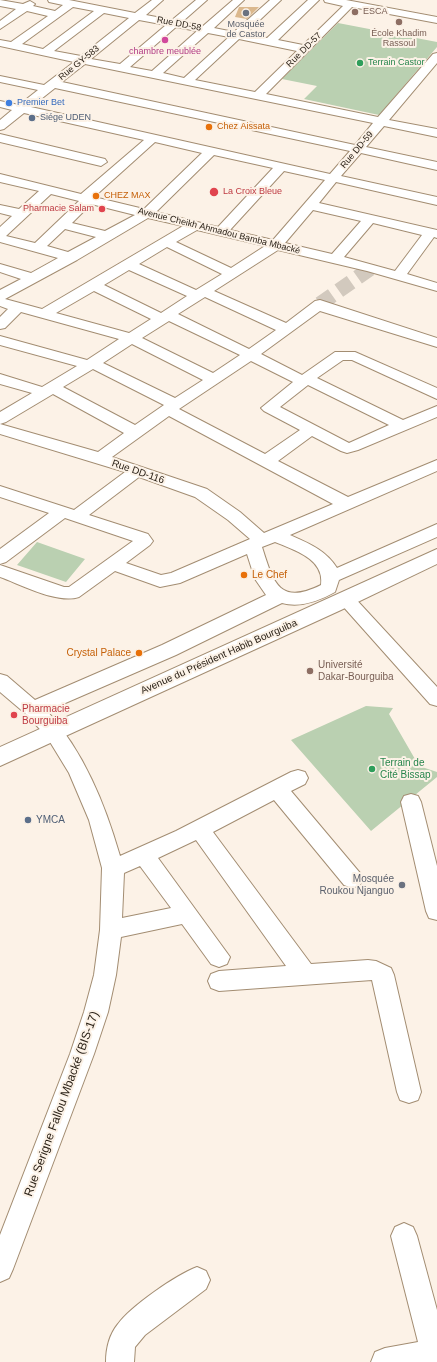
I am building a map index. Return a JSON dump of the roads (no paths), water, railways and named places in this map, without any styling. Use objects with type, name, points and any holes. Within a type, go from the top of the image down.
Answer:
[{"type":"main road","name":"Avenue du Président Habib Bourguiba","points":[[0,757],[332,599],[437,556]]},
{"type":"street","points":[[0,26],[36,0]]},
{"type":"street","name":"Rue DD-58","points":[[52,0],[71,4],[105,5],[138,16],[305,49]]},
{"type":"street","name":"Rue GY-583","points":[[0,126],[158,0]]},
{"type":"street","points":[[122,68],[173,23],[202,0]]},
{"type":"street","points":[[154,75],[239,0]]},
{"type":"street","points":[[186,81],[238,36],[276,0]]},
{"type":"street","points":[[270,42],[314,0]]},
{"type":"street","points":[[329,0],[347,2],[437,20]]},
{"type":"street","points":[[381,9],[391,0]]},
{"type":"street","name":"Rue DD-57","points":[[258,96],[305,49],[347,2]]},
{"type":"street","points":[[0,3],[56,14]]},
{"type":"street","points":[[13,46],[71,4]]},
{"type":"street","points":[[46,52],[105,5],[148,8]]},
{"type":"street","points":[[0,43],[437,133]]},
{"type":"street","name":"Rue DD-59","points":[[0,419],[166,317],[276,245],[437,56]]},
{"type":"street","points":[[423,72],[437,74]]},
{"type":"street","points":[[0,79],[50,87],[437,166]]},
{"type":"street","points":[[0,104],[437,200]]},
{"type":"street","points":[[0,138],[101,162]]},
{"type":"street","points":[[38,248],[87,199],[153,138]]},
{"type":"street","points":[[0,296],[72,257],[147,213],[211,151]]},
{"type":"street","points":[[221,231],[282,166]]},
{"type":"street","name":"Avenue Cheikh Ahmadou Bamba Mbacké","points":[[0,178],[335,259],[437,287]]},
{"type":"street","points":[[0,234],[49,189]]},
{"type":"street","points":[[310,205],[370,219],[432,237],[398,276]]},
{"type":"street","points":[[0,209],[22,214]]},
{"type":"street","points":[[335,259],[370,219]]},
{"type":"street","points":[[62,224],[109,236]]},
{"type":"street","points":[[44,314],[195,225]]},
{"type":"street","points":[[0,238],[72,257]]},
{"type":"street","points":[[166,242],[232,273]]},
{"type":"street","points":[[128,264],[286,329]]},
{"type":"street","points":[[0,268],[34,278]]},
{"type":"street","points":[[93,285],[250,355],[401,425]]},
{"type":"street","points":[[0,302],[131,338],[213,379]]},
{"type":"street","points":[[100,458],[134,432],[250,355],[319,305],[431,341],[437,326]]},
{"type":"street","points":[[0,325],[18,307]]},
{"type":"street","points":[[0,340],[91,364],[171,407],[266,462],[347,504]]},
{"type":"street","points":[[437,394],[348,354],[340,355],[304,380],[269,408],[347,448],[437,411]]},
{"type":"street","points":[[0,379],[48,390],[134,432]]},
{"type":"street","name":"Rue DD-116","points":[[0,429],[100,458],[200,494],[234,516],[263,540]]},
{"type":"street","points":[[266,462],[311,430]]},
{"type":"street","points":[[112,564],[167,581],[437,465]]},
{"type":"street","points":[[0,558],[137,471]]},
{"type":"street","points":[[0,491],[142,538],[144,541],[142,544],[112,564],[73,594],[69,594],[0,571]]},
{"type":"street","points":[[331,576],[437,530]]},
{"type":"street","points":[[263,540],[315,554],[326,564],[331,576],[329,588],[332,599],[437,699]]},
{"type":"street","points":[[263,540],[266,583],[273,591],[280,596],[300,599],[332,599]]},
{"type":"street","points":[[33,709],[169,650],[280,596]]},
{"type":"street","name":"Rue Serigne Fallou Mbacké (BIS-17)","points":[[0,681],[33,709],[54,732],[78,770],[99,820],[113,868],[111,930],[105,975],[96,1012],[82,1054],[0,1269]]},
{"type":"street","points":[[113,868],[199,829],[298,778]]},
{"type":"street","points":[[277,789],[352,880]]},
{"type":"street","points":[[411,802],[433,880],[437,911]]},
{"type":"street","points":[[199,829],[305,974]]},
{"type":"street","points":[[144,855],[219,957]]},
{"type":"street","points":[[111,930],[188,914]]},
{"type":"street","points":[[219,981],[368,970],[376,971],[383,975],[409,1092]]},
{"type":"street","points":[[385,1362],[436,1353],[404,1236]]},
{"type":"street","points":[[120,1362],[123,1339],[134,1326],[197,1280]]},
{"type":"tunnel","points":[[320,304],[371,268]]},
{"type":"place","name":"ESCA","points":[[355,12]]},
{"type":"place","name":"Mosquée de Castor","points":[[246,13]]},
{"type":"place","name":"École Khadim Rassoul","points":[[399,22]]},
{"type":"place","name":"chambre meublée","points":[[165,40]]},
{"type":"place","name":"Terrain Castor","points":[[360,63]]},
{"type":"place","name":"Premier Bet","points":[[9,103]]},
{"type":"place","name":"Siége UDEN","points":[[32,118]]},
{"type":"place","name":"Chez Aissata","points":[[209,127]]},
{"type":"place","name":"La Croix Bleue","points":[[214,192]]},
{"type":"place","name":"CHEZ MAX","points":[[96,196]]},
{"type":"place","name":"Pharmacie Salam","points":[[102,209]]},
{"type":"place","name":"Le Chef","points":[[244,575]]},
{"type":"place","name":"Crystal Palace","points":[[139,653]]},
{"type":"place","name":"Université Dakar-Bourguiba","points":[[310,671]]},
{"type":"place","name":"Pharmacie Bourguiba","points":[[14,715]]},
{"type":"place","name":"Terrain de Cité Bissap","points":[[372,769]]},
{"type":"place","name":"YMCA","points":[[28,820]]},
{"type":"place","name":"Mosquée Roukou Njanguo","points":[[402,885]]}]
